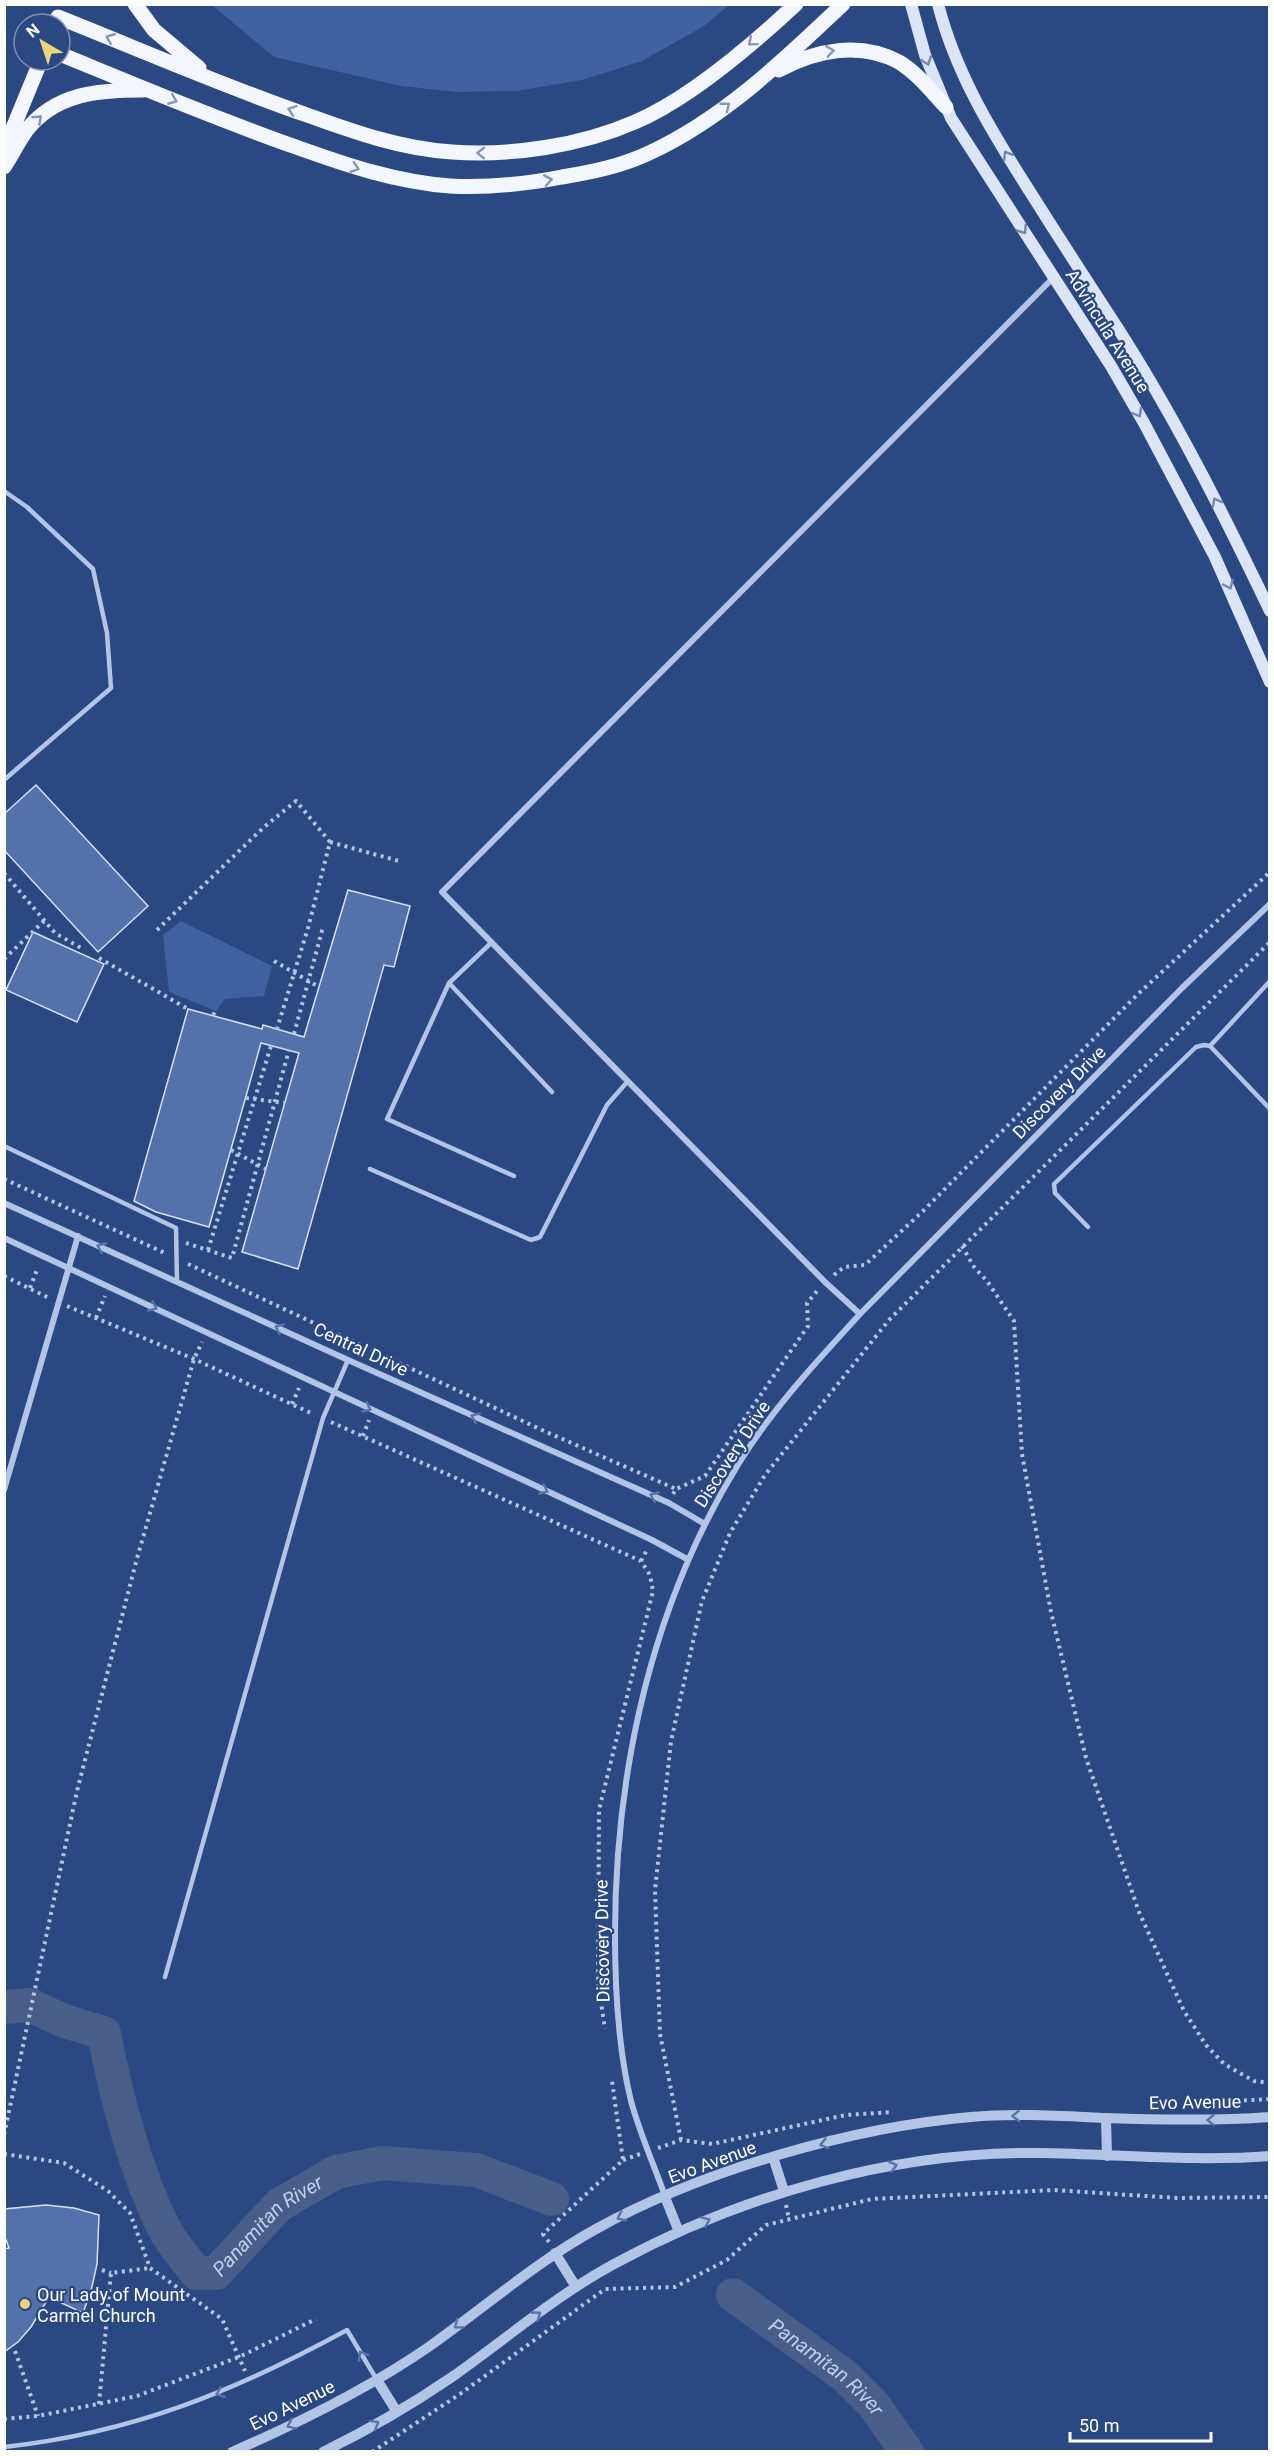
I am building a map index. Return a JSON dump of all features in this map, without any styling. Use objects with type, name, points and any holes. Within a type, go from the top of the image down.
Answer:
[{"type":"main road","points":[[135,4],[154,30],[173,48],[216,81]]},
{"type":"main road","points":[[72,21],[261,99],[353,131],[420,148],[452,152],[494,153],[601,134],[636,122],[666,106],[728,62],[796,4]]},
{"type":"main road","points":[[72,59],[249,131],[369,172],[410,181],[450,186],[491,186],[536,182],[573,175],[614,166],[649,153],[715,114],[757,81],[843,4]]},
{"type":"main road","name":"Advincula Avenue","points":[[911,4],[925,55],[946,107],[964,141],[1111,366],[1181,491],[1230,587],[1269,682]]},
{"type":"main road","name":"Advincula Avenue","points":[[938,4],[954,55],[973,98],[1131,350],[1174,423],[1234,536],[1269,611]]},
{"type":"main road","points":[[757,81],[792,62],[817,53],[842,50],[863,51],[901,63],[919,78],[946,107]]},
{"type":"main road","points":[[4,150],[35,72]]},
{"type":"main road","points":[[4,167],[26,131],[41,115],[61,103],[81,94],[105,90],[150,90]]},
{"type":"street","points":[[860,1314],[825,1282],[442,892],[1054,277]]},
{"type":"street","name":"Discovery Drive","points":[[666,2197],[632,2102],[621,2042],[615,1972],[615,1882],[621,1808],[640,1706],[665,1619],[687,1559],[740,1462],[772,1416],[813,1366],[860,1314],[1182,988],[1269,904]]},
{"type":"street","name":"Central Drive","points":[[4,1203],[669,1503],[705,1524]]},
{"type":"street","points":[[4,1490],[78,1236]]},
{"type":"street","points":[[4,1238],[652,1540],[687,1559]]},
{"type":"street","name":"Evo Avenue","points":[[232,2451],[326,2408],[377,2380],[428,2347],[555,2253],[596,2229],[722,2174],[773,2157],[898,2127],[971,2117],[1038,2115],[1183,2121],[1269,2117]]},
{"type":"street","points":[[1106,2118],[1107,2156]]},
{"type":"street","points":[[323,2451],[397,2412],[450,2378],[576,2287],[615,2263],[679,2232],[784,2191],[905,2164],[972,2155],[1038,2153],[1179,2159],[1269,2156]]},
{"type":"street","points":[[773,2157],[784,2191]]},
{"type":"street","points":[[666,2197],[679,2232]]},
{"type":"street","points":[[555,2253],[576,2287]]},
{"type":"street","points":[[377,2380],[397,2412]]},
{"type":"lane","points":[[4,491],[27,507],[93,569],[107,633],[111,688],[4,780]]},
{"type":"lane","points":[[492,942],[449,984],[387,1119],[514,1176]]},
{"type":"lane","points":[[1210,1046],[1269,981]]},
{"type":"lane","points":[[449,984],[552,1092]]},
{"type":"lane","points":[[1088,1227],[1055,1193],[1054,1184],[1196,1047],[1204,1044],[1210,1046],[1269,1109]]},
{"type":"lane","points":[[370,1169],[531,1240],[540,1237],[607,1105],[628,1081]]},
{"type":"lane","points":[[4,1146],[176,1228],[177,1282]]},
{"type":"lane","points":[[165,1977],[323,1418],[348,1360]]},
{"type":"lane","points":[[4,2447],[48,2442],[134,2422],[191,2405],[249,2381],[347,2330],[377,2380]]},
{"type":"path","points":[[157,930],[263,828],[296,801],[330,842],[399,861]]},
{"type":"path","points":[[277,1029],[330,842]]},
{"type":"path","points":[[4,1179],[542,1430],[676,1489],[705,1476],[808,1326],[807,1303],[825,1282],[844,1267],[865,1265],[923,1211],[1137,995],[1269,872]]},
{"type":"path","points":[[4,873],[55,933],[81,948]]},
{"type":"path","points":[[4,958],[44,921]]},
{"type":"path","points":[[294,1034],[323,927]]},
{"type":"path","points":[[681,2140],[660,2034],[655,1890],[671,1741],[702,1601],[730,1533],[765,1475],[889,1320],[1269,942]]},
{"type":"path","points":[[99,958],[188,1009]]},
{"type":"path","points":[[274,961],[319,987]]},
{"type":"path","points":[[213,1016],[216,1011]]},
{"type":"path","points":[[208,1250],[272,1046]]},
{"type":"path","points":[[177,1240],[232,1258],[289,1050]]},
{"type":"path","points":[[246,1098],[285,1103]]},
{"type":"path","points":[[231,1150],[266,1170]]},
{"type":"path","points":[[962,1246],[974,1267],[987,1281],[1014,1321],[1022,1454],[1051,1612],[1086,1758],[1139,1912],[1184,2012],[1206,2045],[1224,2064],[1254,2081],[1269,2083]]},
{"type":"path","points":[[30,1288],[42,1256]]},
{"type":"path","points":[[4,1276],[58,1302],[194,1359],[641,1561],[650,1575],[653,1591],[599,1810],[598,1983],[605,2030]]},
{"type":"path","points":[[96,1318],[108,1287]]},
{"type":"path","points":[[4,2135],[77,1791],[136,1562],[194,1359],[206,1332]]},
{"type":"path","points":[[363,1436],[373,1411]]},
{"type":"path","points":[[543,2234],[623,2160],[612,2078]]},
{"type":"path","points":[[4,2154],[64,2163],[108,2192],[130,2213],[150,2268],[222,2319],[249,2381]]},
{"type":"path","points":[[372,2451],[460,2394],[605,2289],[675,2287],[727,2260],[766,2225],[872,2199],[1053,2190],[1177,2198],[1269,2197]]},
{"type":"path","points":[[102,2270],[111,2273],[150,2268]]},
{"type":"path","points":[[99,2404],[111,2273]]},
{"type":"path","points":[[4,2419],[38,2416],[137,2396],[239,2357],[316,2319]]},
{"type":"path","points":[[15,2351],[38,2416]]},
{"type":"shaded area","points":[[212,5],[729,5],[704,26],[642,61],[582,80],[517,91],[457,92],[401,86],[274,57]]},
{"type":"shaded area","points":[[181,921],[272,966],[264,996],[225,999],[216,1011],[169,992],[163,935]]},
{"type":"building","points":[[36,785],[148,906],[98,952],[4,850],[4,814]]},
{"type":"building","points":[[348,890],[410,906],[394,967],[384,965],[298,1269],[242,1252],[299,1053],[261,1043],[209,1227],[156,1212],[134,1201],[188,1009],[262,1029],[263,1025],[304,1037]]},
{"type":"building","points":[[33,932],[104,964],[77,1022],[6,990]]},
{"type":"building","points":[[46,2205],[74,2208],[99,2215],[97,2264],[91,2291],[83,2313],[49,2297],[31,2327],[18,2342],[4,2352],[4,2249],[9,2248],[4,2234],[4,2209]]},
{"type":"waterway","name":"Panamitan River","points":[[4,2007],[30,2005],[64,2021],[104,2033],[120,2107],[144,2183],[167,2234],[196,2273],[216,2273],[279,2205],[336,2172],[382,2163],[476,2170],[552,2199]]},
{"type":"waterway","name":"Panamitan River","points":[[733,2295],[845,2376],[873,2404],[907,2452]]},
{"type":"place","name":"Our Lady of Mount Carmel Church","points":[[25,2304]]}]
